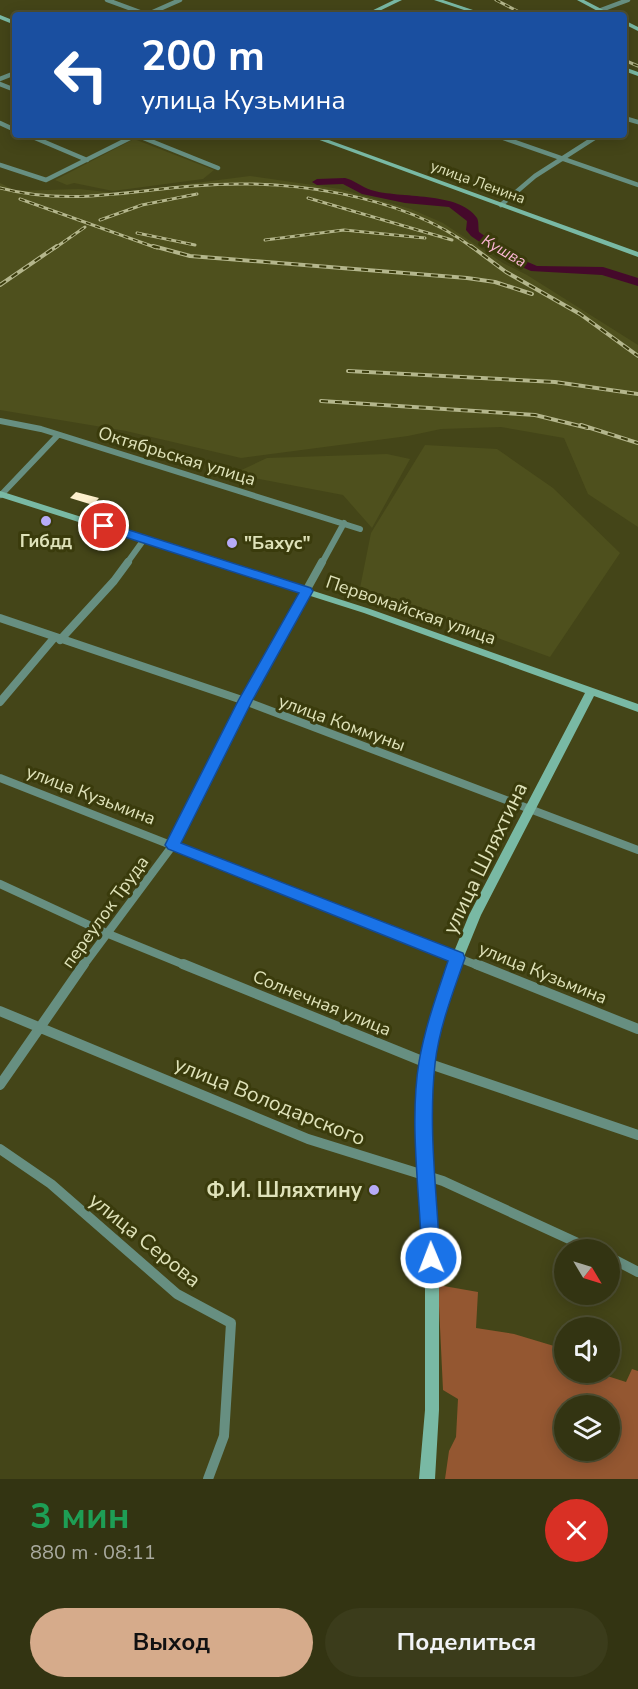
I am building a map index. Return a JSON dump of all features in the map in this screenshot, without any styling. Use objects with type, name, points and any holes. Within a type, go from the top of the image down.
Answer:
[{"type":"main road","points":[[373,12],[399,0]]},
{"type":"main road","points":[[437,0],[475,12]]},
{"type":"main road","points":[[580,0],[605,12]]},
{"type":"main road","name":"улица Ленина","points":[[317,138],[638,255]]},
{"type":"main road","name":"Первомайская улица","points":[[0,494],[145,538],[306,591],[638,708]]},
{"type":"main road","name":"улица Шляхтина","points":[[427,1479],[432,1410],[432,1239],[425,1123],[427,1063],[438,1012],[457,958],[490,886],[591,692]]},
{"type":"street","points":[[107,0],[139,12]]},
{"type":"street","points":[[154,12],[180,0]]},
{"type":"street","points":[[601,10],[628,0]]},
{"type":"street","points":[[35,138],[87,160]]},
{"type":"street","points":[[0,165],[46,180],[130,138]]},
{"type":"street","points":[[143,138],[218,168]]},
{"type":"street","points":[[504,138],[638,186]]},
{"type":"street","points":[[501,204],[535,176],[595,138]]},
{"type":"street","name":"Октябрьская улица","points":[[0,421],[58,435],[360,529]]},
{"type":"street","points":[[0,494],[58,435]]},
{"type":"street","name":"переулок Труда","points":[[0,1085],[106,933],[173,845],[245,701],[344,523]]},
{"type":"street","points":[[0,702],[114,581],[145,538]]},
{"type":"street","name":"улица Коммуны","points":[[0,618],[245,701],[638,850]]},
{"type":"street","name":"улица Кузьмина","points":[[0,778],[638,1029]]},
{"type":"street","name":"Солнечная улица","points":[[0,884],[106,933],[427,1063],[638,1135]]},
{"type":"street","name":"улица Володарского","points":[[0,1011],[41,1026],[308,1139],[428,1178],[443,1180],[569,1239]]},
{"type":"street","name":"улица Серова","points":[[0,1149],[51,1184],[103,1232],[177,1294],[231,1323],[224,1436],[208,1479]]},
{"type":"street","points":[[620,1263],[638,1272]]},
{"type":"shaded area","points":[[134,139],[214,170],[203,179],[113,191],[74,183],[67,185],[55,180]]},
{"type":"shaded area","points":[[250,176],[340,189],[411,209],[443,223],[503,263],[527,275],[638,345],[638,527],[588,494],[564,438],[501,427],[441,429],[408,436],[241,458],[126,431],[0,410],[0,183],[16,191],[79,189],[117,193]]},
{"type":"shaded area","points":[[425,445],[497,449],[553,488],[620,553],[550,657],[360,588],[371,533]]},
{"type":"shaded area","points":[[387,454],[410,459],[372,528],[343,495],[233,474],[267,458]]},
{"type":"shaded area","points":[[438,1285],[478,1292],[476,1328],[514,1334],[554,1346],[554,1383],[620,1383],[620,1380],[626,1382],[632,1369],[638,1371],[638,1479],[445,1479],[449,1451],[456,1437],[458,1399],[443,1390]]},
{"type":"building","points":[[76,492],[99,498],[93,505],[70,498]]},
{"type":"waterway","name":"Кушва","points":[[317,182],[345,181],[366,192],[405,200],[452,204],[463,210],[473,221],[472,230],[475,234],[510,258],[535,269],[603,271],[638,282]]},
{"type":"railway","points":[[496,0],[519,12]]},
{"type":"railway","points":[[627,61],[638,66]]},
{"type":"railway","points":[[0,188],[25,193],[74,197],[229,184],[302,188],[340,193],[411,214],[444,229],[473,248]]},
{"type":"railway","points":[[100,220],[142,205],[197,194]]},
{"type":"railway","points":[[308,198],[452,240]]},
{"type":"railway","points":[[20,199],[157,248]]},
{"type":"railway","points":[[55,248],[85,227]]},
{"type":"railway","points":[[265,240],[344,230],[425,238]]},
{"type":"railway","points":[[137,233],[195,245]]},
{"type":"railway","points":[[0,285],[57,246]]},
{"type":"railway","points":[[153,246],[190,256],[467,278],[495,282],[532,294]]},
{"type":"railway","points":[[471,246],[506,272],[580,314],[638,356]]},
{"type":"railway","points":[[348,371],[555,382],[638,394]]},
{"type":"railway","points":[[321,401],[535,415],[588,428]]},
{"type":"railway","points":[[581,425],[638,443]]},
{"type":"place","name":"Гибдд","points":[[46,521]]},
{"type":"place","name":"\"Бахус\"","points":[[232,543]]},
{"type":"place","name":"Ф.И. Шляхтину","points":[[374,1190]]},
{"type":"route","points":[[104,526],[306,591],[245,701],[173,845],[457,958],[438,1012],[427,1063],[425,1123],[432,1239],[431,1258]]}]
